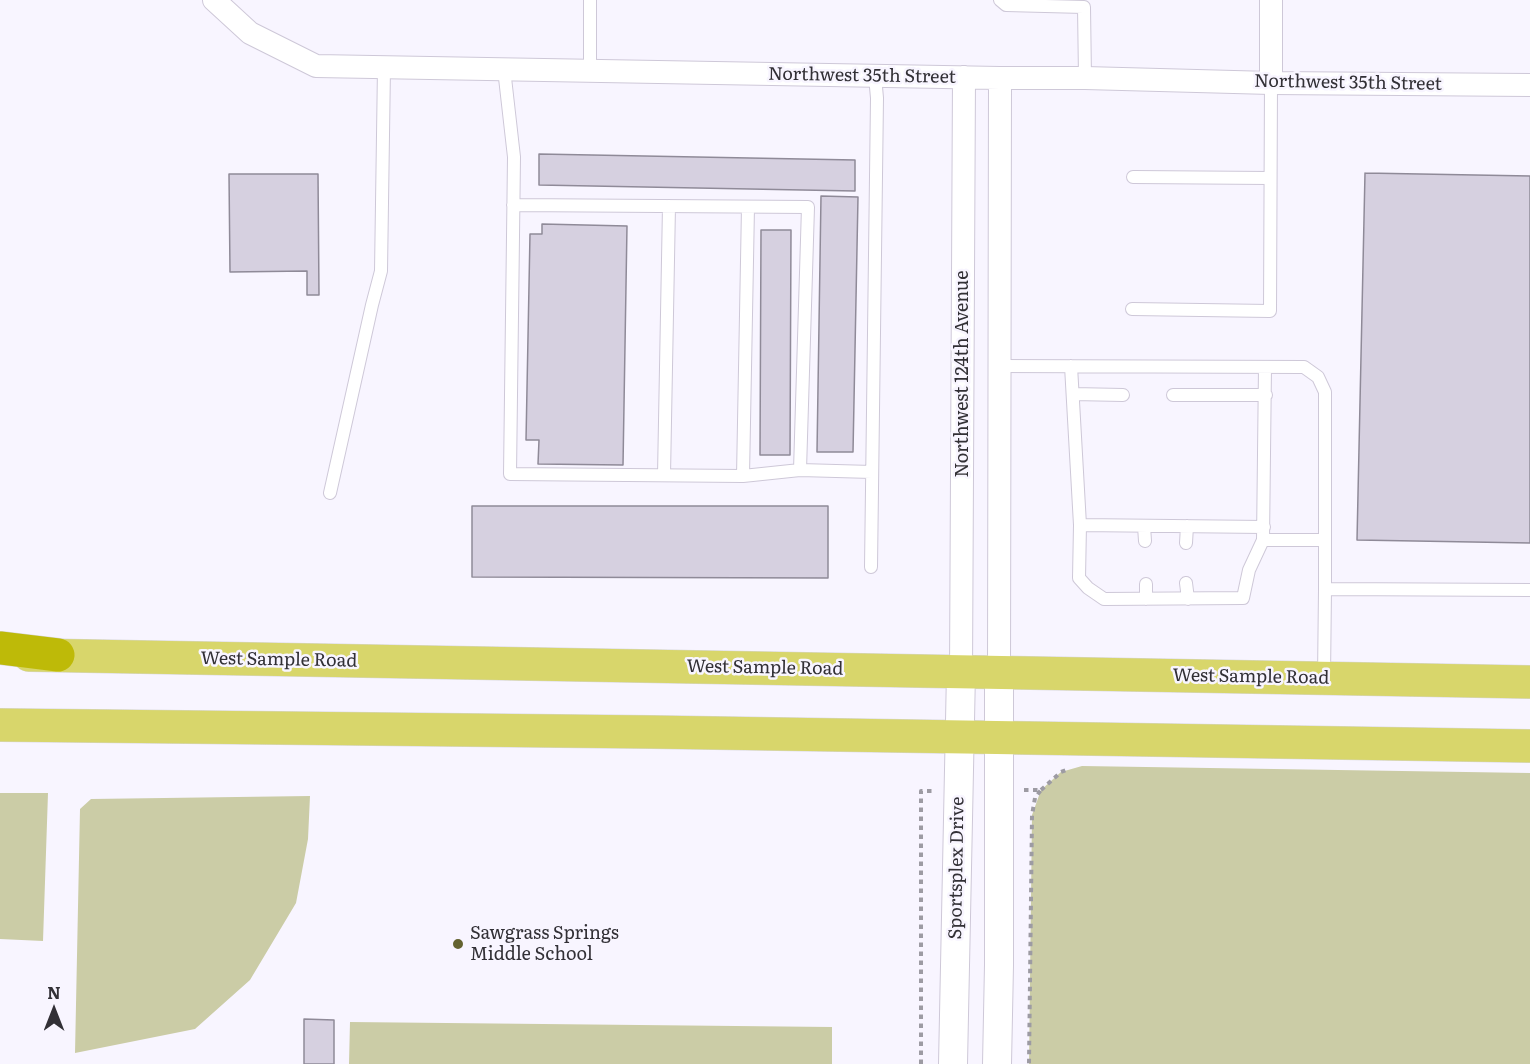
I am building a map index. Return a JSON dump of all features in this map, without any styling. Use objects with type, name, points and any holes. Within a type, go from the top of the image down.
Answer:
[{"type":"highway","points":[[0,648],[58,655]]},
{"type":"main road","name":"West Sample Road","points":[[0,656],[58,655],[1530,682]]},
{"type":"main road","points":[[0,725],[1530,746]]},
{"type":"street","name":"Northwest 35th Street","points":[[214,0],[250,33],[316,66],[1530,85]]},
{"type":"street","points":[[1270,82],[1271,0]]},
{"type":"street","name":"Northwest 124th Avenue","points":[[961,672],[964,77]]},
{"type":"street","name":"Northwest 124th Avenue","points":[[999,672],[1000,78]]},
{"type":"street","name":"Sportsplex Drive","points":[[953,1064],[961,672]]},
{"type":"street","points":[[997,1064],[999,672]]},
{"type":"lane","points":[[590,0],[590,71]]},
{"type":"lane","points":[[1000,0],[1006,5],[1084,4],[1085,78]]},
{"type":"lane","points":[[330,493],[381,271],[384,67]]},
{"type":"lane","points":[[504,69],[514,157],[510,474],[743,476],[800,470],[872,471]]},
{"type":"lane","points":[[871,567],[878,98],[875,76]]},
{"type":"lane","points":[[1132,309],[1270,311],[1270,82]]},
{"type":"lane","points":[[1133,177],[1270,178]]},
{"type":"lane","points":[[513,205],[808,207],[800,470]]},
{"type":"lane","points":[[664,475],[669,206]]},
{"type":"lane","points":[[743,476],[748,207]]},
{"type":"lane","points":[[999,366],[1304,367],[1318,377],[1325,392],[1324,678]]},
{"type":"lane","points":[[1071,366],[1080,525],[1079,578],[1088,588],[1104,599],[1243,598],[1249,570],[1263,540],[1265,367]]},
{"type":"lane","points":[[1073,394],[1123,395]]},
{"type":"lane","points":[[1173,395],[1266,395]]},
{"type":"lane","points":[[1080,525],[1263,527]]},
{"type":"lane","points":[[1144,526],[1145,541]]},
{"type":"lane","points":[[1186,543],[1187,526]]},
{"type":"lane","points":[[1263,540],[1325,540]]},
{"type":"lane","points":[[1186,583],[1188,599]]},
{"type":"lane","points":[[1146,584],[1146,599]]},
{"type":"lane","points":[[1325,589],[1530,590]]},
{"type":"green space","points":[[1082,766],[1530,773],[1530,1064],[1029,1064],[1032,815],[1041,790],[1061,772]]},
{"type":"green space","points":[[0,793],[48,793],[43,941],[0,939]]},
{"type":"green space","points":[[310,796],[308,839],[296,903],[250,980],[195,1029],[75,1053],[80,809],[91,799]]},
{"type":"green space","points":[[350,1022],[832,1027],[832,1064],[349,1064]]},
{"type":"building","points":[[539,154],[855,160],[855,191],[539,185]]},
{"type":"building","points":[[1365,173],[1530,176],[1530,543],[1357,540]]},
{"type":"building","points":[[229,174],[318,174],[319,295],[307,295],[307,271],[230,272]]},
{"type":"building","points":[[821,196],[858,197],[853,452],[817,452]]},
{"type":"building","points":[[542,224],[627,226],[623,465],[538,464],[539,440],[526,440],[530,234],[542,234]]},
{"type":"building","points":[[761,230],[791,230],[790,455],[760,455]]},
{"type":"building","points":[[472,506],[828,506],[828,578],[472,577]]},
{"type":"building","points":[[304,1019],[334,1020],[334,1064],[304,1064]]},
{"type":"place","name":"Sawgrass Springs Middle School","points":[[458,944]]}]
